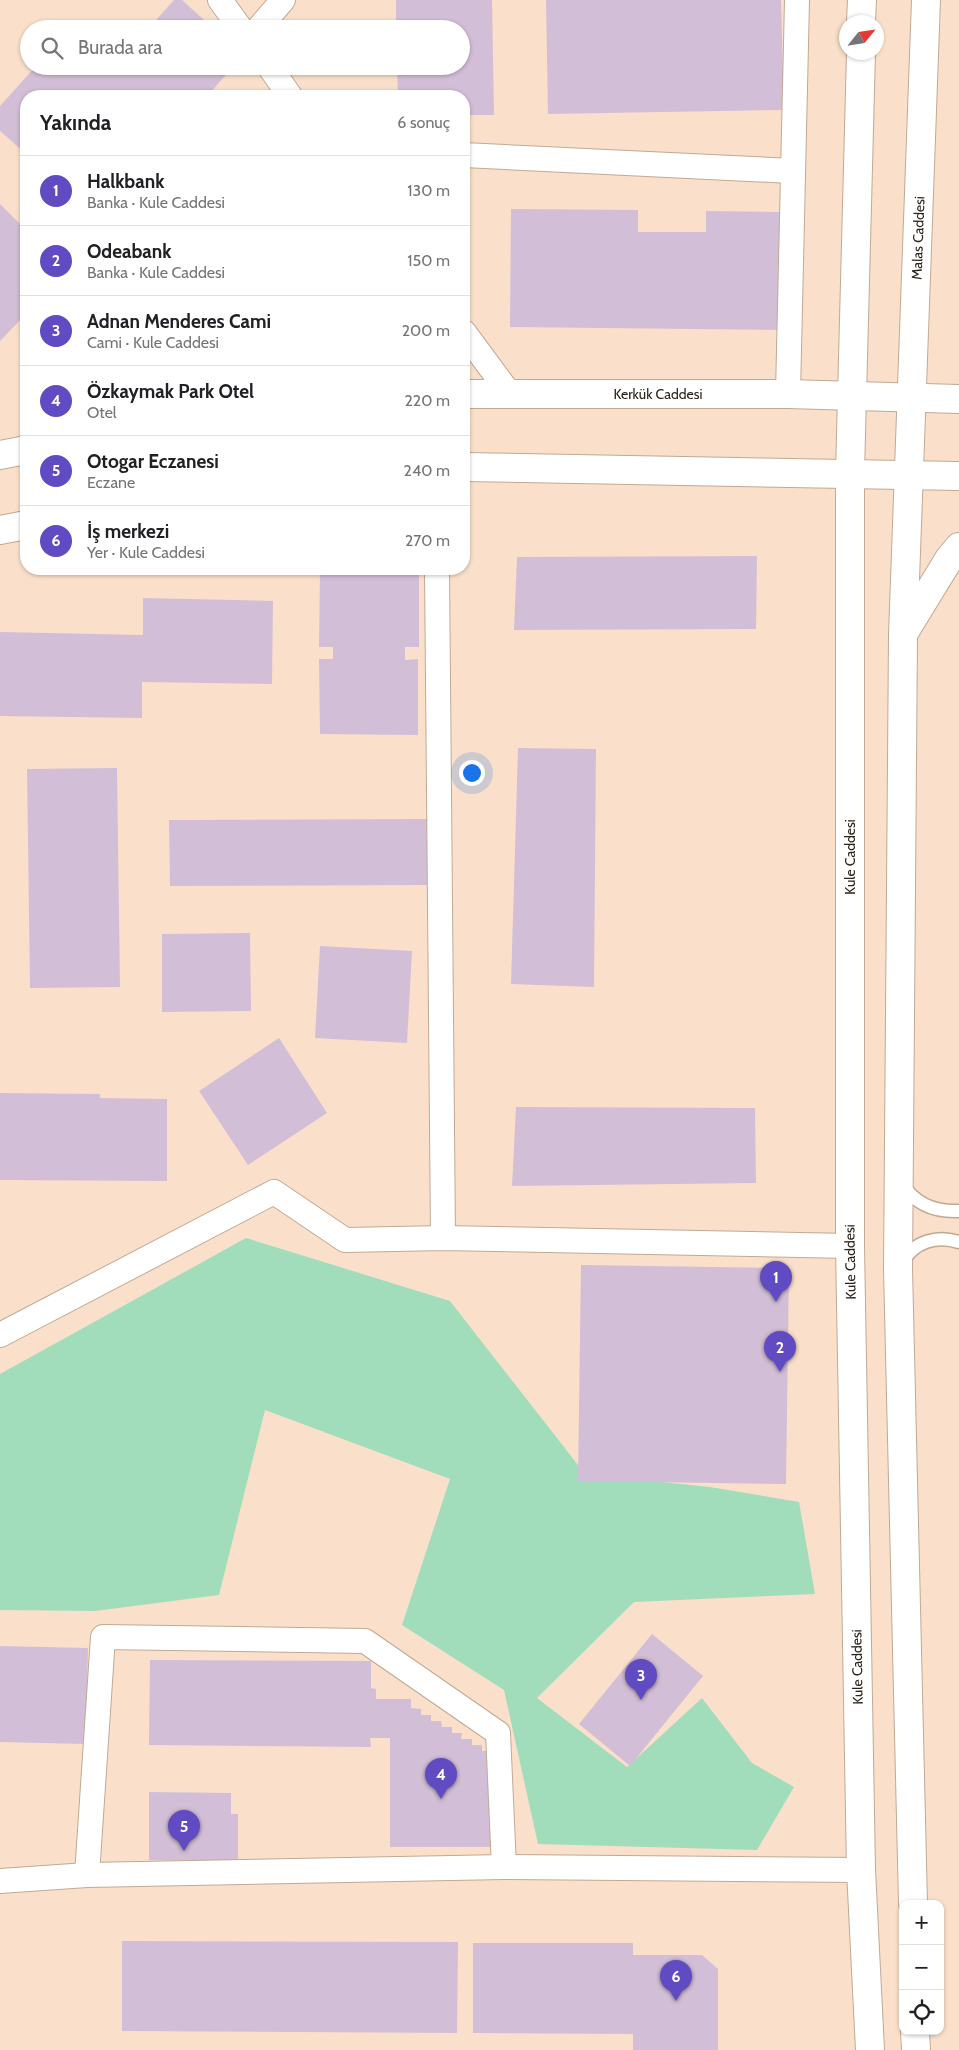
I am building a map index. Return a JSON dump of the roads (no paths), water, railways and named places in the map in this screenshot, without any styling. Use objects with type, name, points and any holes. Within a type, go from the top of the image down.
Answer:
[{"type":"main road","points":[[862,0],[862,15]]},
{"type":"main road","name":"Malas Caddesi","points":[[908,476],[926,0]]},
{"type":"main road","points":[[850,473],[861,60]]},
{"type":"main road","name":"Kerkük Caddesi","points":[[470,394],[788,394],[959,399]]},
{"type":"main road","points":[[0,454],[20,451]]},
{"type":"main road","points":[[470,467],[959,476]]},
{"type":"main road","name":"Kule Caddesi","points":[[850,473],[850,1246],[861,1870],[870,2050]]},
{"type":"main road","points":[[908,476],[903,635],[898,1269],[912,1900]]},
{"type":"main road","points":[[0,530],[20,526]]},
{"type":"main road","points":[[903,635],[918,608],[959,547]]},
{"type":"main road","points":[[915,2035],[916,2050]]},
{"type":"street","points":[[220,0],[234,20]]},
{"type":"street","points":[[266,20],[283,0]]},
{"type":"street","points":[[788,394],[797,0]]},
{"type":"street","points":[[275,75],[286,90]]},
{"type":"street","points":[[470,155],[792,171]]},
{"type":"street","points":[[470,340],[509,393]]},
{"type":"street","points":[[437,575],[443,1238]]},
{"type":"street","points":[[0,1335],[274,1192],[345,1240],[443,1238],[850,1246]]},
{"type":"street","points":[[87,1875],[103,1637],[365,1640],[498,1732],[504,1867]]},
{"type":"street","points":[[0,1881],[87,1875],[504,1867],[861,1870]]},
{"type":"lane","points":[[899,1178],[915,1200],[942,1211],[959,1211]]},
{"type":"lane","points":[[898,1269],[906,1255],[928,1240],[943,1238],[959,1242]]},
{"type":"place","name":"Halkbank","points":[[776,1302]]},
{"type":"place","name":"Odeabank","points":[[780,1372]]},
{"type":"place","name":"Adnan Menderes Cami","points":[[641,1700]]},
{"type":"place","name":"Özkaymak Park Otel","points":[[441,1799]]},
{"type":"place","name":"Otogar Eczanesi","points":[[184,1851]]},
{"type":"place","name":"İş merkezi","points":[[676,2001]]}]
